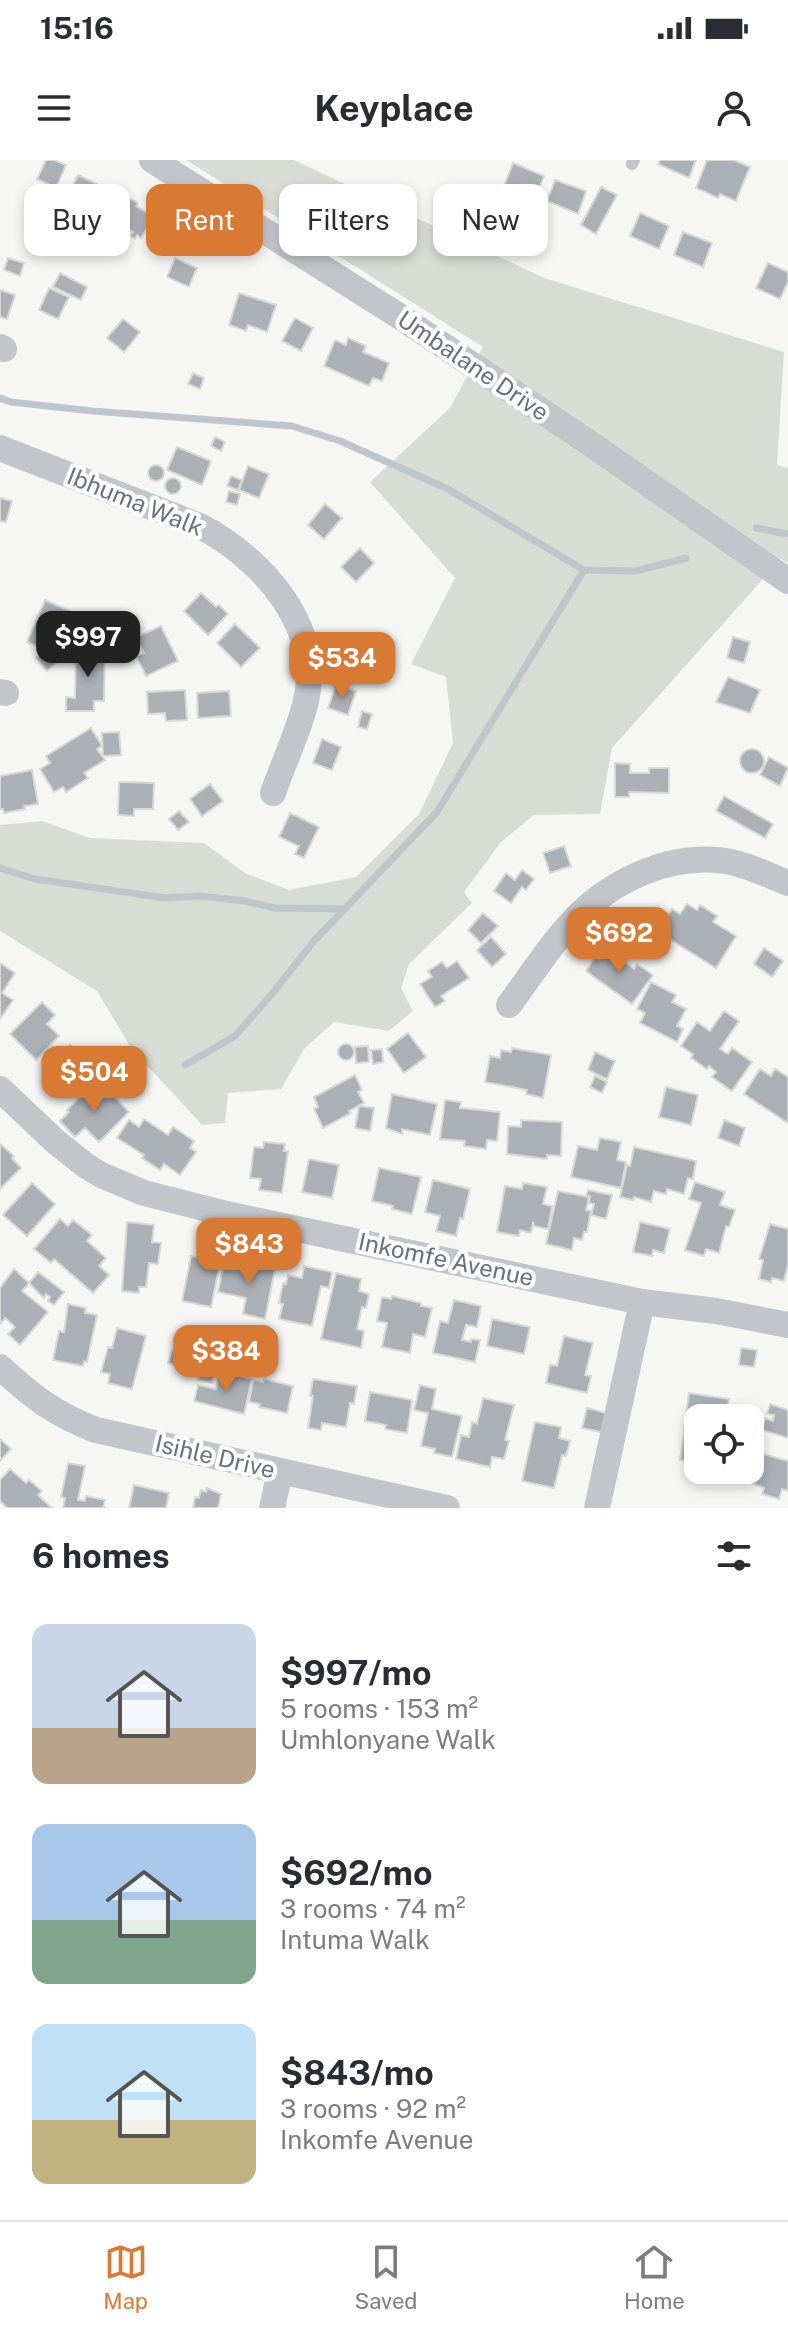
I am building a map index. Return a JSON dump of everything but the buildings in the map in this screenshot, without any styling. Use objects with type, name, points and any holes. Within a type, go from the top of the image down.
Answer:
[{"type":"street","name":"Umbalane Drive","points":[[152,160],[436,341],[788,581]]},
{"type":"street","name":"Ibhuma Walk","points":[[0,448],[216,534],[244,556],[279,593],[298,622],[309,663],[305,705],[273,793]]},
{"type":"street","points":[[509,1005],[572,920],[595,899],[623,881],[668,864],[713,860],[730,862],[788,883]]},
{"type":"street","name":"Inkomfe Avenue","points":[[0,1089],[85,1165],[144,1193],[231,1215],[642,1302],[716,1311],[788,1325]]},
{"type":"street","points":[[597,1508],[642,1302]]},
{"type":"street","name":"Isihle Drive","points":[[0,1367],[37,1400],[86,1426],[113,1435],[447,1508]]},
{"type":"street","points":[[272,1508],[280,1472]]},
{"type":"shaded area","points":[[186,160],[294,160],[345,184],[279,184],[279,219],[263,208],[263,184],[224,184]]},
{"type":"shaded area","points":[[417,218],[433,226],[433,256],[497,256],[544,278],[784,352],[777,465],[788,468],[788,563],[781,559],[612,748],[600,814],[534,815],[501,842],[464,892],[472,903],[409,964],[401,988],[413,1011],[389,1031],[334,1022],[304,1049],[281,1089],[228,1093],[225,1123],[202,1125],[131,1048],[97,991],[0,931],[0,825],[42,821],[90,838],[204,843],[245,873],[289,890],[356,877],[419,814],[453,743],[446,677],[411,664],[455,578],[370,482],[450,408],[483,347],[338,256],[417,256]]},
{"type":"waterway","points":[[0,398],[11,402],[92,411],[292,426],[340,441],[448,489],[584,570],[636,571],[686,558]]},
{"type":"waterway","points":[[756,528],[788,534]]},
{"type":"waterway","points":[[185,1065],[235,1036],[314,941],[437,812],[584,570]]},
{"type":"waterway","points":[[0,868],[35,879],[165,898],[199,896],[275,908],[344,909]]}]
